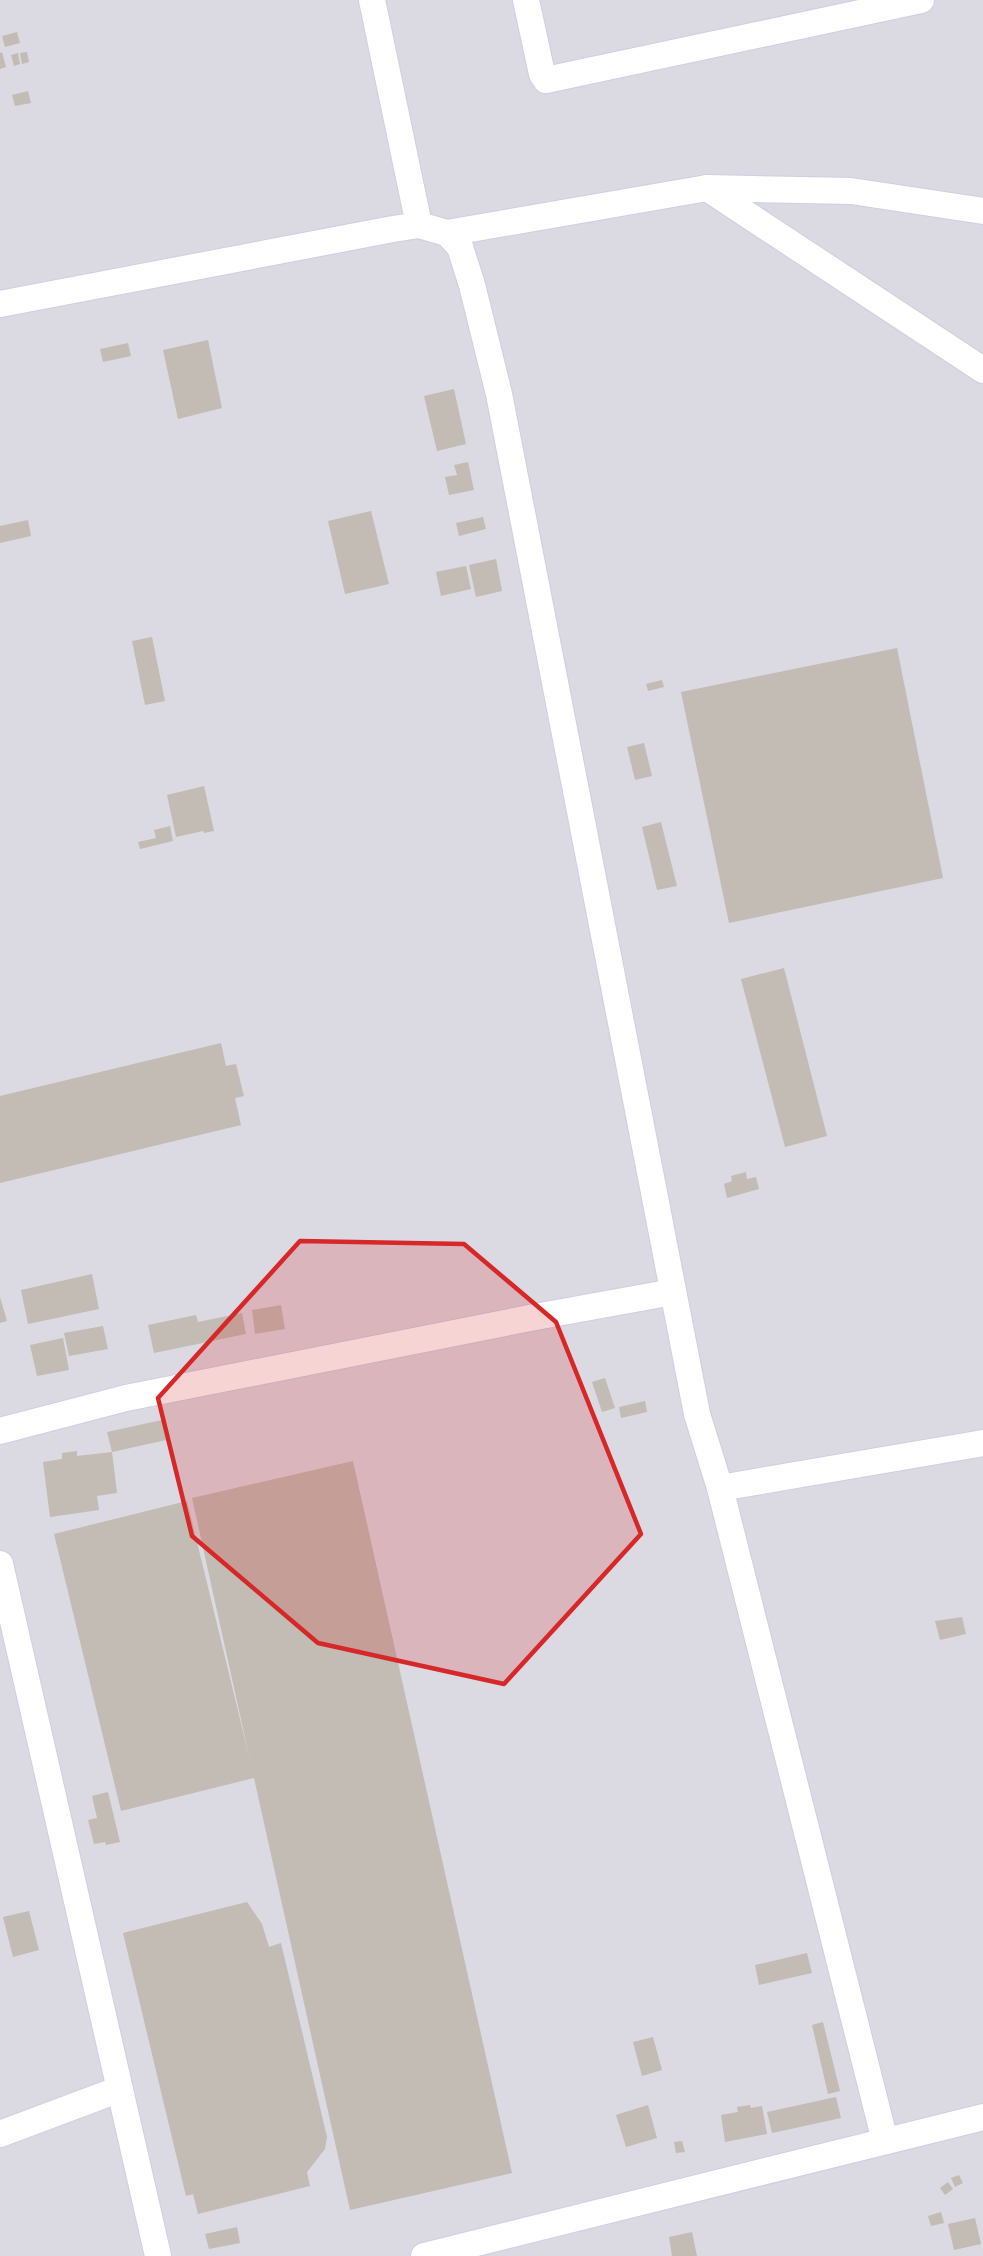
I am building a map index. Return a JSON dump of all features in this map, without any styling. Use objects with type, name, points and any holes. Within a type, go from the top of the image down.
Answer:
[{"type":"lane","points":[[372,0],[419,225]]},
{"type":"lane","points":[[526,0],[542,74],[546,80],[921,0]]},
{"type":"lane","points":[[0,304],[419,225],[447,233],[707,188],[851,191],[983,211]]},
{"type":"lane","points":[[707,188],[983,370]]},
{"type":"lane","points":[[447,233],[460,247],[472,285],[499,394],[697,1414],[720,1488],[885,2141]]},
{"type":"lane","points":[[0,1431],[126,1398],[673,1292]]},
{"type":"lane","points":[[720,1488],[983,1443]]},
{"type":"lane","points":[[0,1564],[158,2256]]},
{"type":"lane","points":[[0,2134],[120,2088]]},
{"type":"lane","points":[[424,2256],[983,2116]]},
{"type":"highlighted area","points":[[300,1241],[464,1244],[556,1322],[641,1534],[504,1684],[318,1643],[192,1536],[158,1398]]},
{"type":"shaded area","points":[[0,0],[983,0],[983,2256],[0,2256]]},
{"type":"building","points":[[17,32],[20,43],[5,47],[2,36]]},
{"type":"building","points":[[2,52],[6,67],[0,69],[0,53]]},
{"type":"building","points":[[27,52],[29,62],[22,64],[20,53]]},
{"type":"building","points":[[18,53],[20,64],[14,66],[11,55]]},
{"type":"building","points":[[28,91],[31,103],[15,106],[12,95]]},
{"type":"building","points":[[208,340],[222,408],[178,419],[163,350]]},
{"type":"building","points":[[128,343],[131,356],[103,362],[100,349]]},
{"type":"building","points":[[454,389],[466,444],[437,451],[424,396]]},
{"type":"building","points":[[468,462],[474,490],[449,495],[445,477],[457,475],[454,465]]},
{"type":"building","points":[[371,511],[389,584],[345,594],[328,521]]},
{"type":"building","points":[[483,517],[486,529],[459,536],[456,523]]},
{"type":"building","points":[[28,520],[31,536],[0,543],[0,526]]},
{"type":"building","points":[[496,559],[502,591],[476,597],[469,565]]},
{"type":"building","points":[[466,566],[471,589],[441,596],[436,572]]},
{"type":"building","points":[[152,637],[165,701],[145,705],[132,641]]},
{"type":"building","points":[[897,648],[943,878],[729,923],[681,692]]},
{"type":"building","points":[[662,680],[664,687],[648,691],[646,684]]},
{"type":"building","points":[[644,743],[652,776],[635,780],[627,747]]},
{"type":"building","points":[[204,786],[214,831],[176,837],[167,795]]},
{"type":"building","points":[[661,822],[677,886],[657,890],[642,827]]},
{"type":"building","points":[[170,826],[173,841],[140,849],[138,842],[156,838],[154,830]]},
{"type":"building","points":[[784,968],[827,1136],[785,1147],[741,979]]},
{"type":"building","points":[[221,1043],[226,1066],[236,1064],[244,1096],[235,1098],[241,1125],[0,1183],[0,1096]]},
{"type":"building","points":[[746,1172],[747,1179],[756,1177],[759,1189],[727,1198],[724,1184],[732,1181],[731,1176]]},
{"type":"building","points":[[92,1274],[99,1309],[28,1324],[21,1290]]},
{"type":"building","points":[[0,1297],[7,1321],[0,1323]]},
{"type":"building","points":[[281,1305],[285,1329],[255,1334],[252,1310]]},
{"type":"building","points":[[242,1313],[246,1334],[154,1353],[148,1325],[196,1315],[198,1322]]},
{"type":"building","points":[[103,1326],[108,1349],[69,1356],[64,1333]]},
{"type":"building","points":[[63,1338],[69,1370],[37,1376],[30,1345]]},
{"type":"building","points":[[605,1378],[615,1408],[602,1412],[592,1382]]},
{"type":"building","points":[[645,1401],[647,1412],[621,1418],[619,1407]]},
{"type":"building","points":[[162,1420],[166,1440],[112,1452],[107,1432]]},
{"type":"building","points":[[77,1451],[77,1456],[112,1452],[117,1493],[97,1496],[99,1510],[50,1517],[43,1462],[62,1459],[62,1453]]},
{"type":"building","points":[[353,1461],[512,2173],[350,2210],[254,1778],[121,1811],[54,1534],[187,1501],[250,1760],[192,1498]]},
{"type":"building","points":[[962,1617],[966,1634],[940,1640],[935,1621]]},
{"type":"building","points":[[108,1792],[120,1842],[106,1845],[105,1842],[94,1844],[88,1820],[97,1818],[92,1796]]},
{"type":"building","points":[[247,1902],[262,1924],[269,1947],[281,1943],[327,2137],[325,2149],[307,2172],[310,2186],[198,2214],[193,2194],[186,2196],[123,1933]]},
{"type":"building","points":[[29,1911],[39,1950],[13,1957],[3,1917]]},
{"type":"building","points":[[807,1953],[812,1973],[759,1985],[755,1965]]},
{"type":"building","points":[[823,2022],[840,2091],[828,2094],[812,2025]]},
{"type":"building","points":[[653,2037],[662,2070],[642,2076],[633,2042]]},
{"type":"building","points":[[836,2097],[841,2118],[772,2133],[767,2112]]},
{"type":"building","points":[[648,2105],[657,2138],[626,2147],[616,2115]]},
{"type":"building","points":[[750,2105],[751,2108],[762,2106],[767,2134],[725,2142],[721,2115],[738,2112],[737,2107]]},
{"type":"building","points":[[682,2141],[685,2152],[676,2153],[674,2142]]},
{"type":"building","points":[[959,2175],[963,2183],[955,2187],[951,2178]]},
{"type":"building","points":[[948,2182],[953,2189],[945,2195],[940,2188]]},
{"type":"building","points":[[941,2212],[944,2223],[931,2226],[928,2216]]},
{"type":"building","points":[[975,2218],[981,2244],[954,2250],[948,2224]]},
{"type":"building","points":[[237,2227],[240,2243],[209,2249],[205,2234]]},
{"type":"building","points":[[692,2232],[697,2256],[672,2256],[669,2237]]}]
